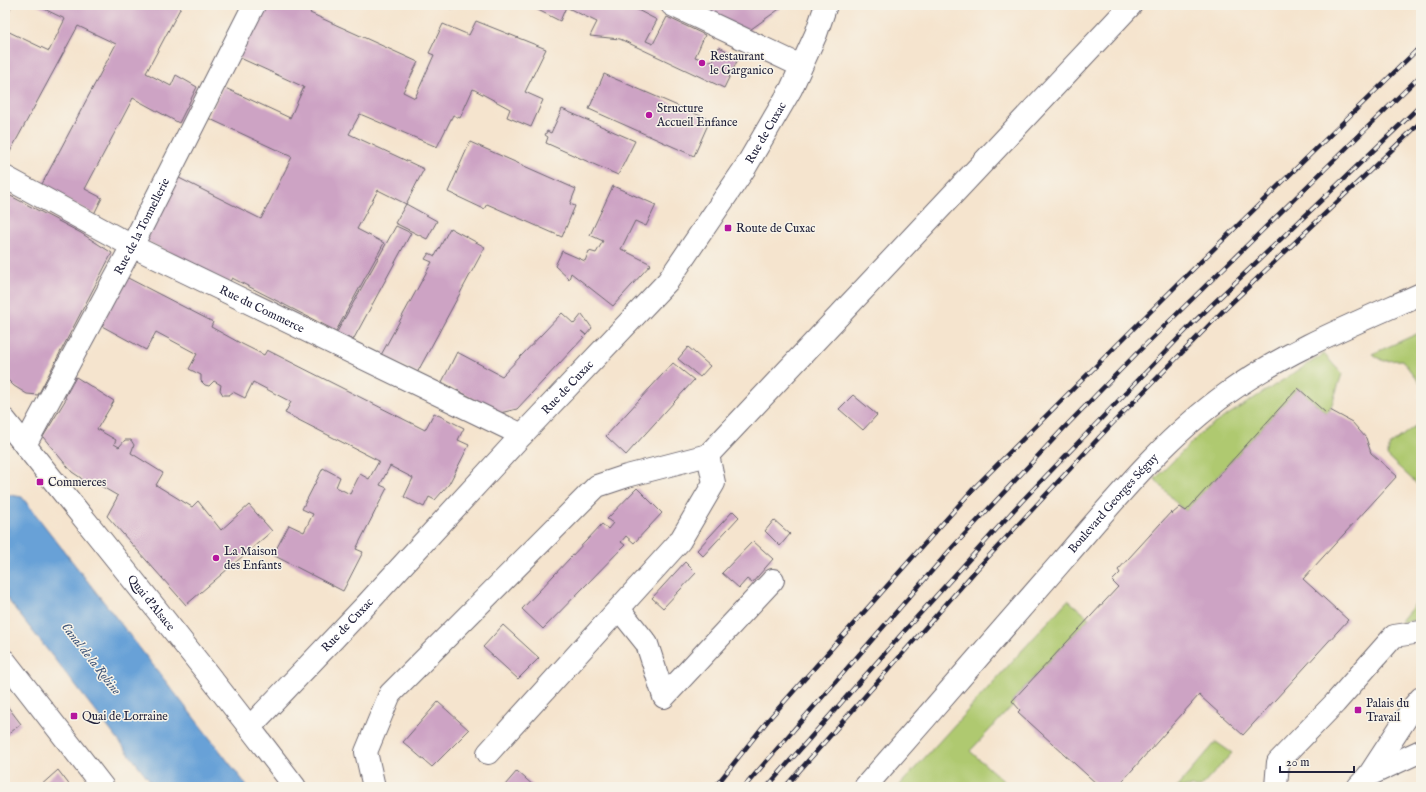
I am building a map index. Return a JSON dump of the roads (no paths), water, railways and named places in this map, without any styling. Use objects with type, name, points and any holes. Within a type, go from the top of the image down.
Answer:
[{"type":"street","name":"Rue de la Tonnellerie","points":[[25,445],[132,246],[254,5]]},
{"type":"street","points":[[672,5],[802,66]]},
{"type":"street","name":"Rue de Cuxac","points":[[250,727],[668,281],[745,168],[791,89],[816,34],[826,5]]},
{"type":"street","points":[[374,787],[366,752],[390,694],[597,486],[627,476],[708,455],[1131,5]]},
{"type":"street","name":"Rue du Commerce","points":[[5,177],[132,246],[526,431]]},
{"type":"street","name":"Boulevard Georges Séguy","points":[[865,787],[1122,493],[1175,437],[1229,392],[1261,371],[1302,348],[1421,294]]},
{"type":"street","name":"Quai d'Alsace","points":[[5,420],[161,614],[296,787]]},
{"type":"street","points":[[488,753],[680,541],[714,483],[708,455]]},
{"type":"street","points":[[618,608],[647,644],[664,697],[773,580]]},
{"type":"street","points":[[1276,787],[1278,762],[1335,703],[1394,636],[1421,632]]},
{"type":"street","points":[[5,661],[103,787]]},
{"type":"street","points":[[1364,781],[1414,706],[1421,698]]},
{"type":"street","points":[[1364,781],[1421,751]]},
{"type":"water","name":"Canal de la Robine","points":[[5,494],[22,497],[248,787],[155,787],[5,596]]},
{"type":"railway","points":[[715,787],[769,719],[975,487],[1179,283],[1421,46]]},
{"type":"railway","points":[[744,787],[951,549],[1063,429],[1137,353],[1421,75]]},
{"type":"railway","points":[[767,787],[907,628],[1022,501],[1195,321],[1421,105]]},
{"type":"railway","points":[[785,787],[977,569],[1108,428],[1222,312],[1421,122]]},
{"type":"place","name":"Restaurant le Garganico","points":[[702,63]]},
{"type":"place","name":"Structure Accueil Enfance","points":[[649,115]]},
{"type":"place","name":"Route de Cuxac","points":[[728,228]]},
{"type":"place","name":"Commerces","points":[[40,482]]},
{"type":"place","name":"La Maison des Enfants","points":[[216,558]]},
{"type":"place","name":"Palais du Travail","points":[[1358,710]]},
{"type":"place","name":"Quai de Lorraine","points":[[74,716]]}]
